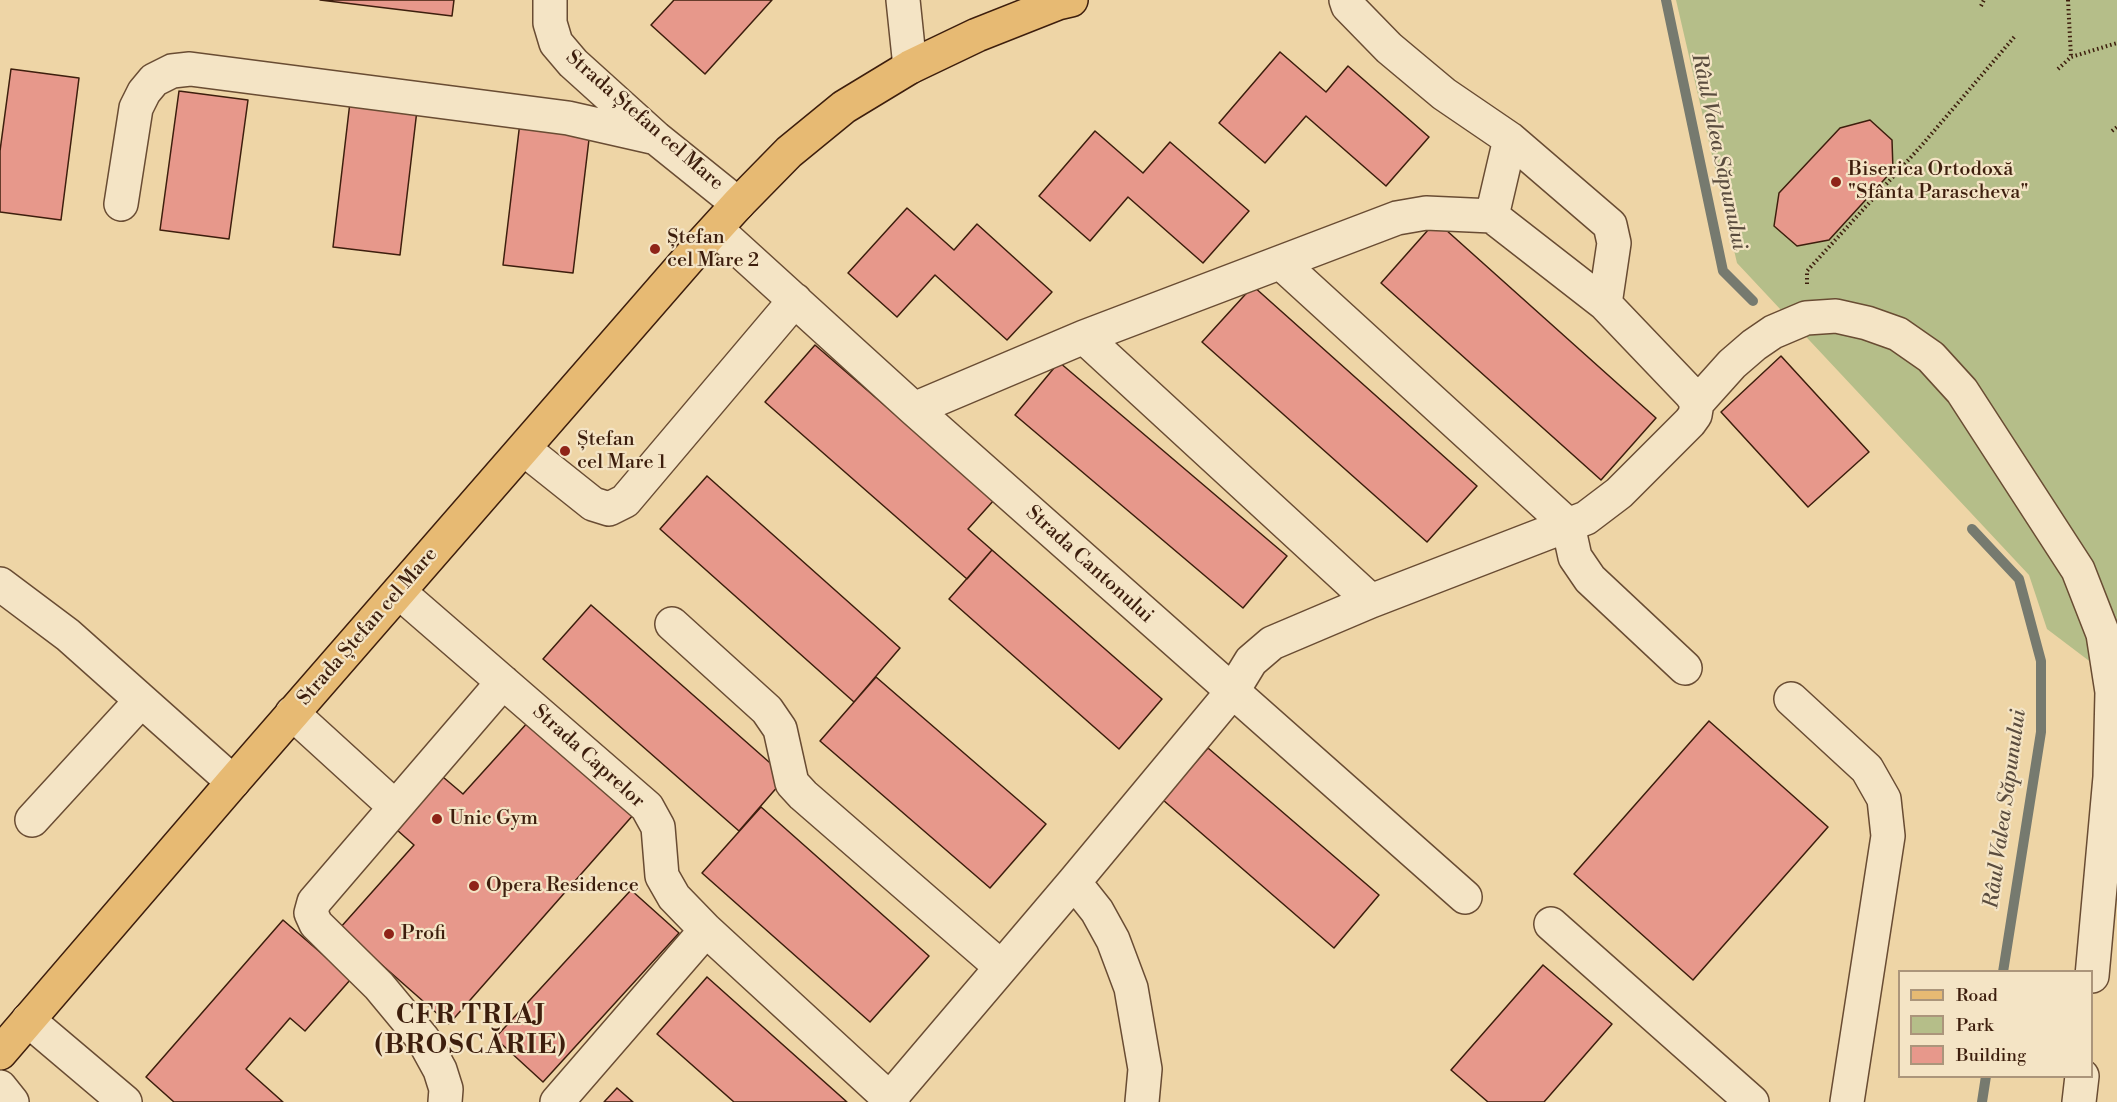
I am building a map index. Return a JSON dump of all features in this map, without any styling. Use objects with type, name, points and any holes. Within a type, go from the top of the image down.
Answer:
[{"type":"main road","name":"Strada Ștefan cel Mare","points":[[0,1053],[292,713],[738,204],[789,152],[844,107],[910,67],[977,35],[1071,0]]},
{"type":"street","name":"Strada Ștefan cel Mare","points":[[550,0],[550,23],[556,43],[573,63],[656,138],[738,204]]},
{"type":"street","points":[[903,0],[910,67]]},
{"type":"street","points":[[1346,0],[1348,6],[1389,48],[1444,94],[1510,139],[1610,225],[1614,243],[1605,304]]},
{"type":"street","points":[[121,204],[136,108],[154,80],[172,71],[190,69],[568,118],[656,138]]},
{"type":"street","points":[[1492,216],[1510,139]]},
{"type":"street","points":[[914,409],[1084,337],[1397,218],[1426,213],[1492,216],[1605,304],[1697,403]]},
{"type":"street","name":"Strada Cantonului","points":[[716,229],[914,409],[1465,897]]},
{"type":"street","points":[[1281,263],[1568,525],[1575,556],[1590,579],[1685,668]]},
{"type":"street","points":[[524,449],[593,504],[609,509],[625,501],[795,300]]},
{"type":"street","points":[[890,1101],[1232,692],[1251,661],[1272,643],[1371,601],[1586,518],[1619,493],[1690,422],[1695,415],[1697,403],[1732,364],[1773,332],[1806,318],[1836,316],[1867,323],[1898,334],[1931,357],[1968,400],[2078,570],[2103,634],[2112,692],[2110,777],[2092,970]]},
{"type":"street","points":[[1084,337],[1371,601]]},
{"type":"street","points":[[0,584],[68,635],[233,782]]},
{"type":"street","name":"Strada Caprelor","points":[[399,592],[646,807],[658,827],[662,876],[674,897],[705,930],[890,1101]]},
{"type":"street","points":[[672,624],[767,710],[780,729],[792,783],[803,795],[1001,967]]},
{"type":"street","points":[[445,1102],[446,1089],[440,1070],[423,1039],[380,986],[316,924],[311,913],[314,902],[394,806],[503,682]]},
{"type":"street","points":[[1791,699],[1868,768],[1884,799],[1888,836],[1846,1102]]},
{"type":"street","points":[[32,820],[141,701]]},
{"type":"street","points":[[292,713],[394,806]]},
{"type":"street","points":[[1074,882],[1097,911],[1113,940],[1131,988],[1145,1069],[1142,1102]]},
{"type":"street","points":[[1551,924],[1752,1102]]},
{"type":"street","points":[[557,1102],[705,930]]},
{"type":"street","points":[[28,1020],[125,1102]]},
{"type":"street","points":[[2079,1102],[2082,1078]]},
{"type":"street","points":[[0,1087],[12,1102]]},
{"type":"path","points":[[1981,6],[1984,0]]},
{"type":"path","points":[[2068,0],[2072,57]]},
{"type":"path","points":[[1806,318],[1807,271],[1922,145],[2016,35]]},
{"type":"path","points":[[2058,69],[2072,57],[2117,43]]},
{"type":"green space","points":[[1676,0],[2117,0],[2117,682],[2047,629],[2029,575],[1737,263]]},
{"type":"building","points":[[320,0],[454,0],[452,16]]},
{"type":"building","points":[[674,0],[772,0],[705,74],[651,25]]},
{"type":"building","points":[[1280,52],[1326,92],[1348,66],[1429,137],[1386,186],[1306,116],[1265,163],[1219,123]]},
{"type":"building","points":[[11,69],[79,78],[61,220],[0,212],[0,151]]},
{"type":"building","points":[[179,91],[248,100],[229,239],[160,230]]},
{"type":"building","points":[[350,102],[417,110],[400,255],[333,247]]},
{"type":"building","name":"Biserica Ortodoxă \"Sfânta Parascheva\"","points":[[1870,120],[1892,140],[1893,170],[1829,240],[1797,246],[1774,226],[1779,193],[1840,128]]},
{"type":"building","points":[[520,122],[590,131],[573,273],[503,265]]},
{"type":"building","points":[[1095,131],[1143,173],[1170,142],[1249,211],[1203,263],[1128,197],[1090,241],[1039,196]]},
{"type":"building","points":[[907,208],[954,250],[977,224],[1052,292],[1007,340],[935,275],[897,317],[848,273]]},
{"type":"building","points":[[1436,221],[1656,418],[1601,480],[1381,283]]},
{"type":"building","points":[[1253,286],[1477,486],[1427,542],[1202,342]]},
{"type":"building","points":[[815,345],[994,500],[968,529],[992,550],[967,579],[765,402]]},
{"type":"building","points":[[1781,356],[1869,452],[1808,507],[1721,412]]},
{"type":"building","points":[[1059,362],[1287,556],[1243,608],[1015,415]]},
{"type":"building","points":[[707,476],[900,648],[854,702],[660,529]]},
{"type":"building","points":[[992,550],[1162,699],[1119,749],[949,599]]},
{"type":"building","points":[[591,605],[786,777],[739,831],[543,659]]},
{"type":"building","points":[[876,677],[1046,824],[990,888],[820,741]]},
{"type":"building","name":"Opera Residence","points":[[529,721],[634,814],[449,1024],[340,928],[414,845],[397,830],[443,777],[463,794]]},
{"type":"building","points":[[1709,721],[1828,827],[1693,980],[1574,874]]},
{"type":"building","points":[[1208,748],[1379,895],[1334,948],[1163,800]]},
{"type":"building","points":[[761,807],[929,956],[870,1022],[702,873]]},
{"type":"building","points":[[631,890],[679,933],[543,1082],[495,1038]]},
{"type":"building","points":[[283,920],[351,979],[305,1031],[290,1018],[246,1069],[283,1102],[174,1102],[146,1077]]},
{"type":"building","points":[[1543,965],[1612,1024],[1544,1102],[1488,1102],[1451,1070]]},
{"type":"building","points":[[707,977],[847,1102],[734,1102],[657,1034]]},
{"type":"building","points":[[617,1088],[633,1102],[604,1102]]},
{"type":"waterway","name":"Râul Valea Săpunului","points":[[1666,0],[1723,271],[1753,301]]},
{"type":"waterway","name":"Râul Valea Săpunului","points":[[1972,529],[2019,579],[2041,661],[2041,732],[2003,970]]},
{"type":"waterway","name":"Râul Valea Săpunului","points":[[1982,1102],[1986,1078]]},
{"type":"place","name":"Biserica Ortodoxă \"Sfânta Parascheva\"","points":[[1836,182]]},
{"type":"place","name":"Ștefan cel Mare 2","points":[[655,249]]},
{"type":"place","name":"Ștefan cel Mare 1","points":[[565,451]]},
{"type":"place","name":"Unic Gym","points":[[437,819]]},
{"type":"place","name":"Opera Residence","points":[[474,886]]},
{"type":"place","name":"Profi","points":[[389,934]]},
{"type":"district","name":"CFR TRIAJ (BROSCĂRIE)","points":[[471,1032]]}]
